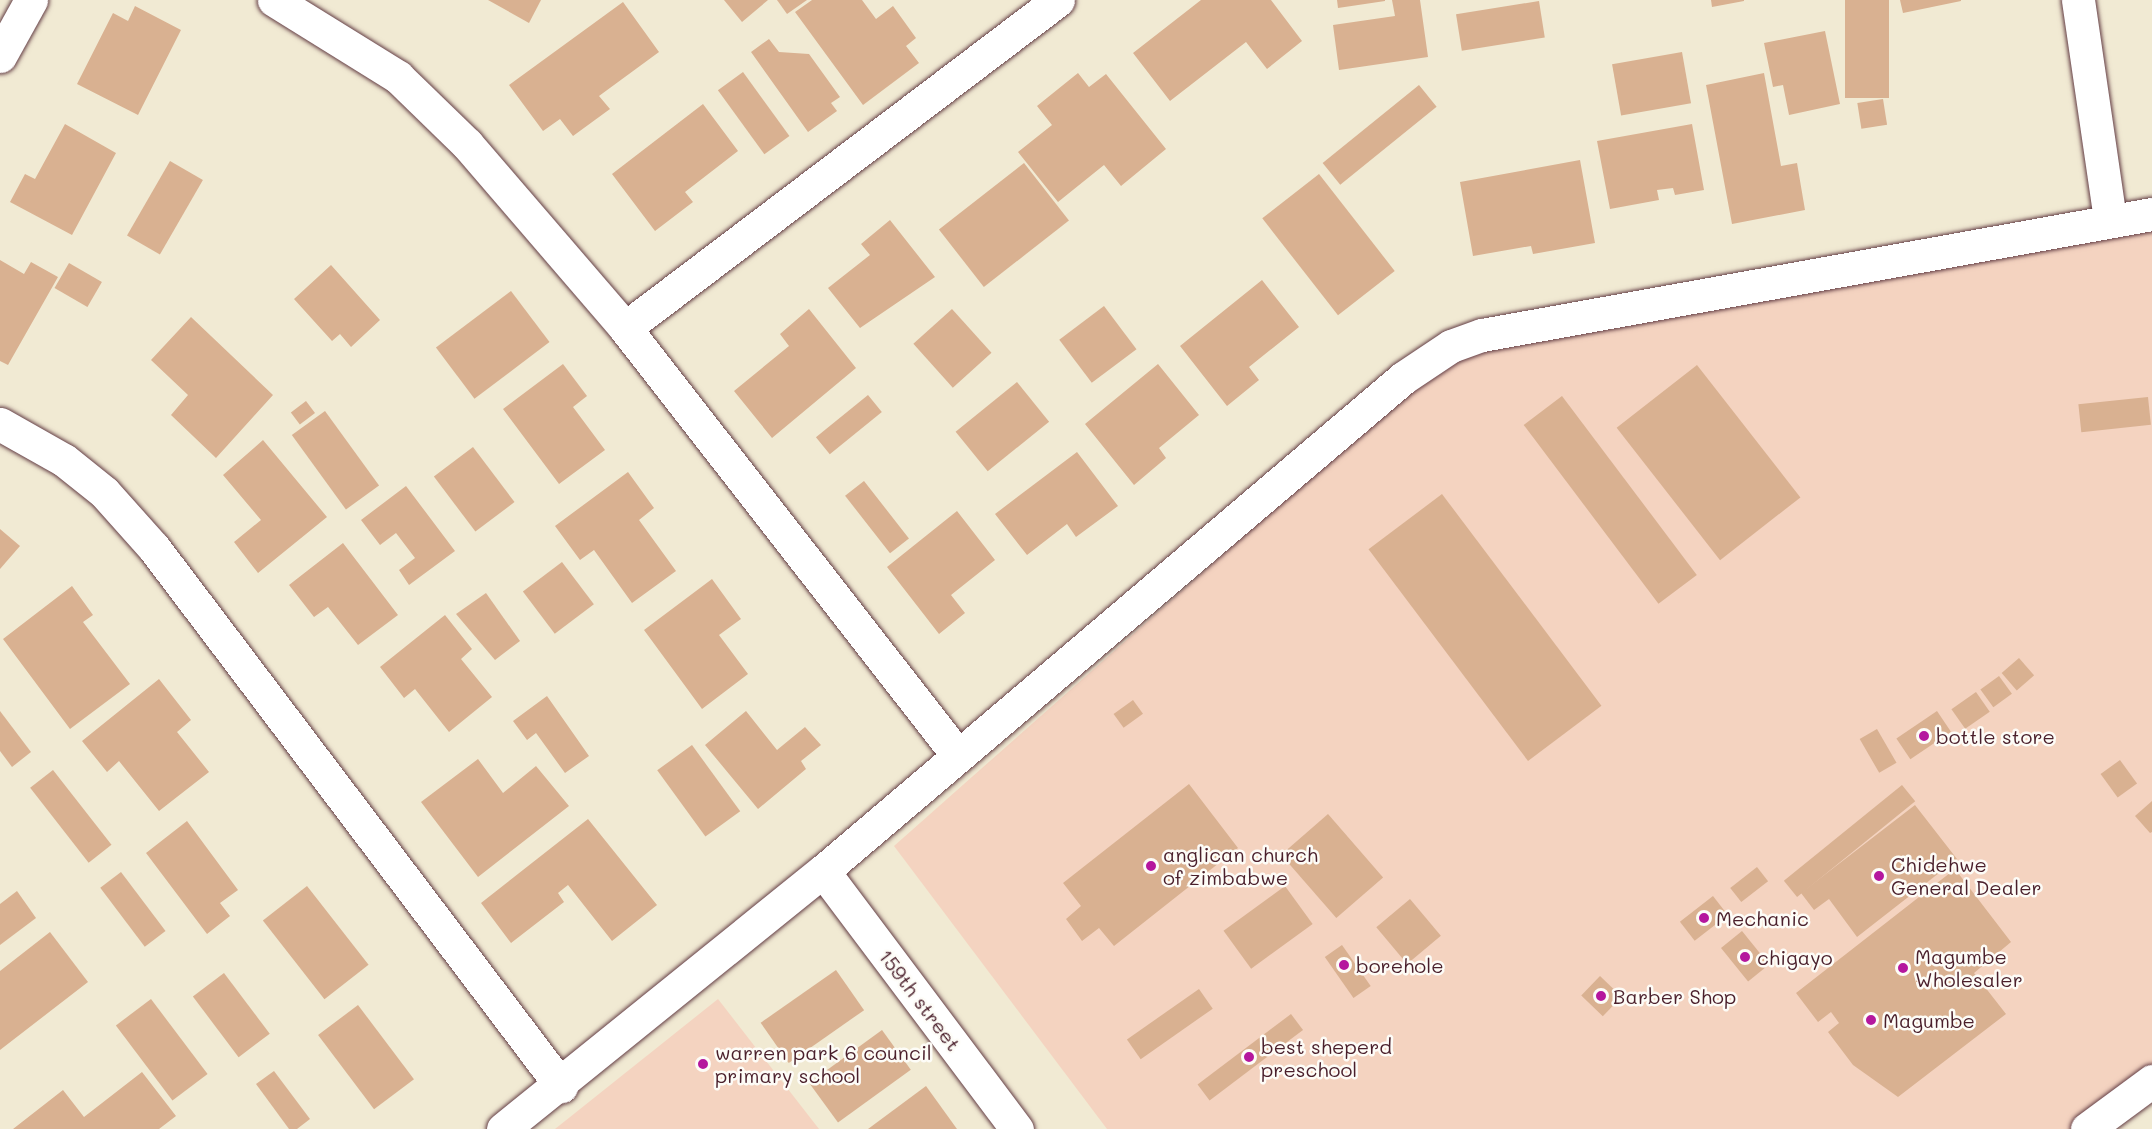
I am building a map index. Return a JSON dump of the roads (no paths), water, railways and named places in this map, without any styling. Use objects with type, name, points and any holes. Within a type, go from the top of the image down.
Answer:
[{"type":"street","points":[[0,56],[31,0]]},
{"type":"street","points":[[274,0],[398,77],[430,105],[625,328],[956,753]]},
{"type":"street","points":[[2078,0],[2110,219]]},
{"type":"street","points":[[625,328],[1040,5]]},
{"type":"street","points":[[503,1129],[561,1086],[823,871],[956,753],[1403,378],[1451,346],[1482,335],[2110,219],[2152,214]]},
{"type":"street","points":[[0,424],[64,460],[104,492],[154,548],[561,1086]]},
{"type":"street","name":"159th street","points":[[823,871],[1017,1129]]},
{"type":"street","points":[[2087,1129],[2152,1081]]},
{"type":"place","name":"bottle store","points":[[1924,736]]},
{"type":"place","name":"anglican church of zimbabwe","points":[[1151,866]]},
{"type":"place","name":"Chidehwe General Dealer","points":[[1879,876]]},
{"type":"place","name":"Mechanic","points":[[1704,918]]},
{"type":"place","name":"chigayo","points":[[1745,957]]},
{"type":"place","name":"borehole","points":[[1344,965]]},
{"type":"place","name":"Magumbe Wholesaler","points":[[1903,968]]},
{"type":"place","name":"Barber Shop","points":[[1601,996]]},
{"type":"place","name":"Magumbe","points":[[1871,1020]]},
{"type":"place","name":"best sheperd preschool","points":[[1249,1057]]},
{"type":"place","name":"warren park 6 council primary school","points":[[703,1064]]}]
